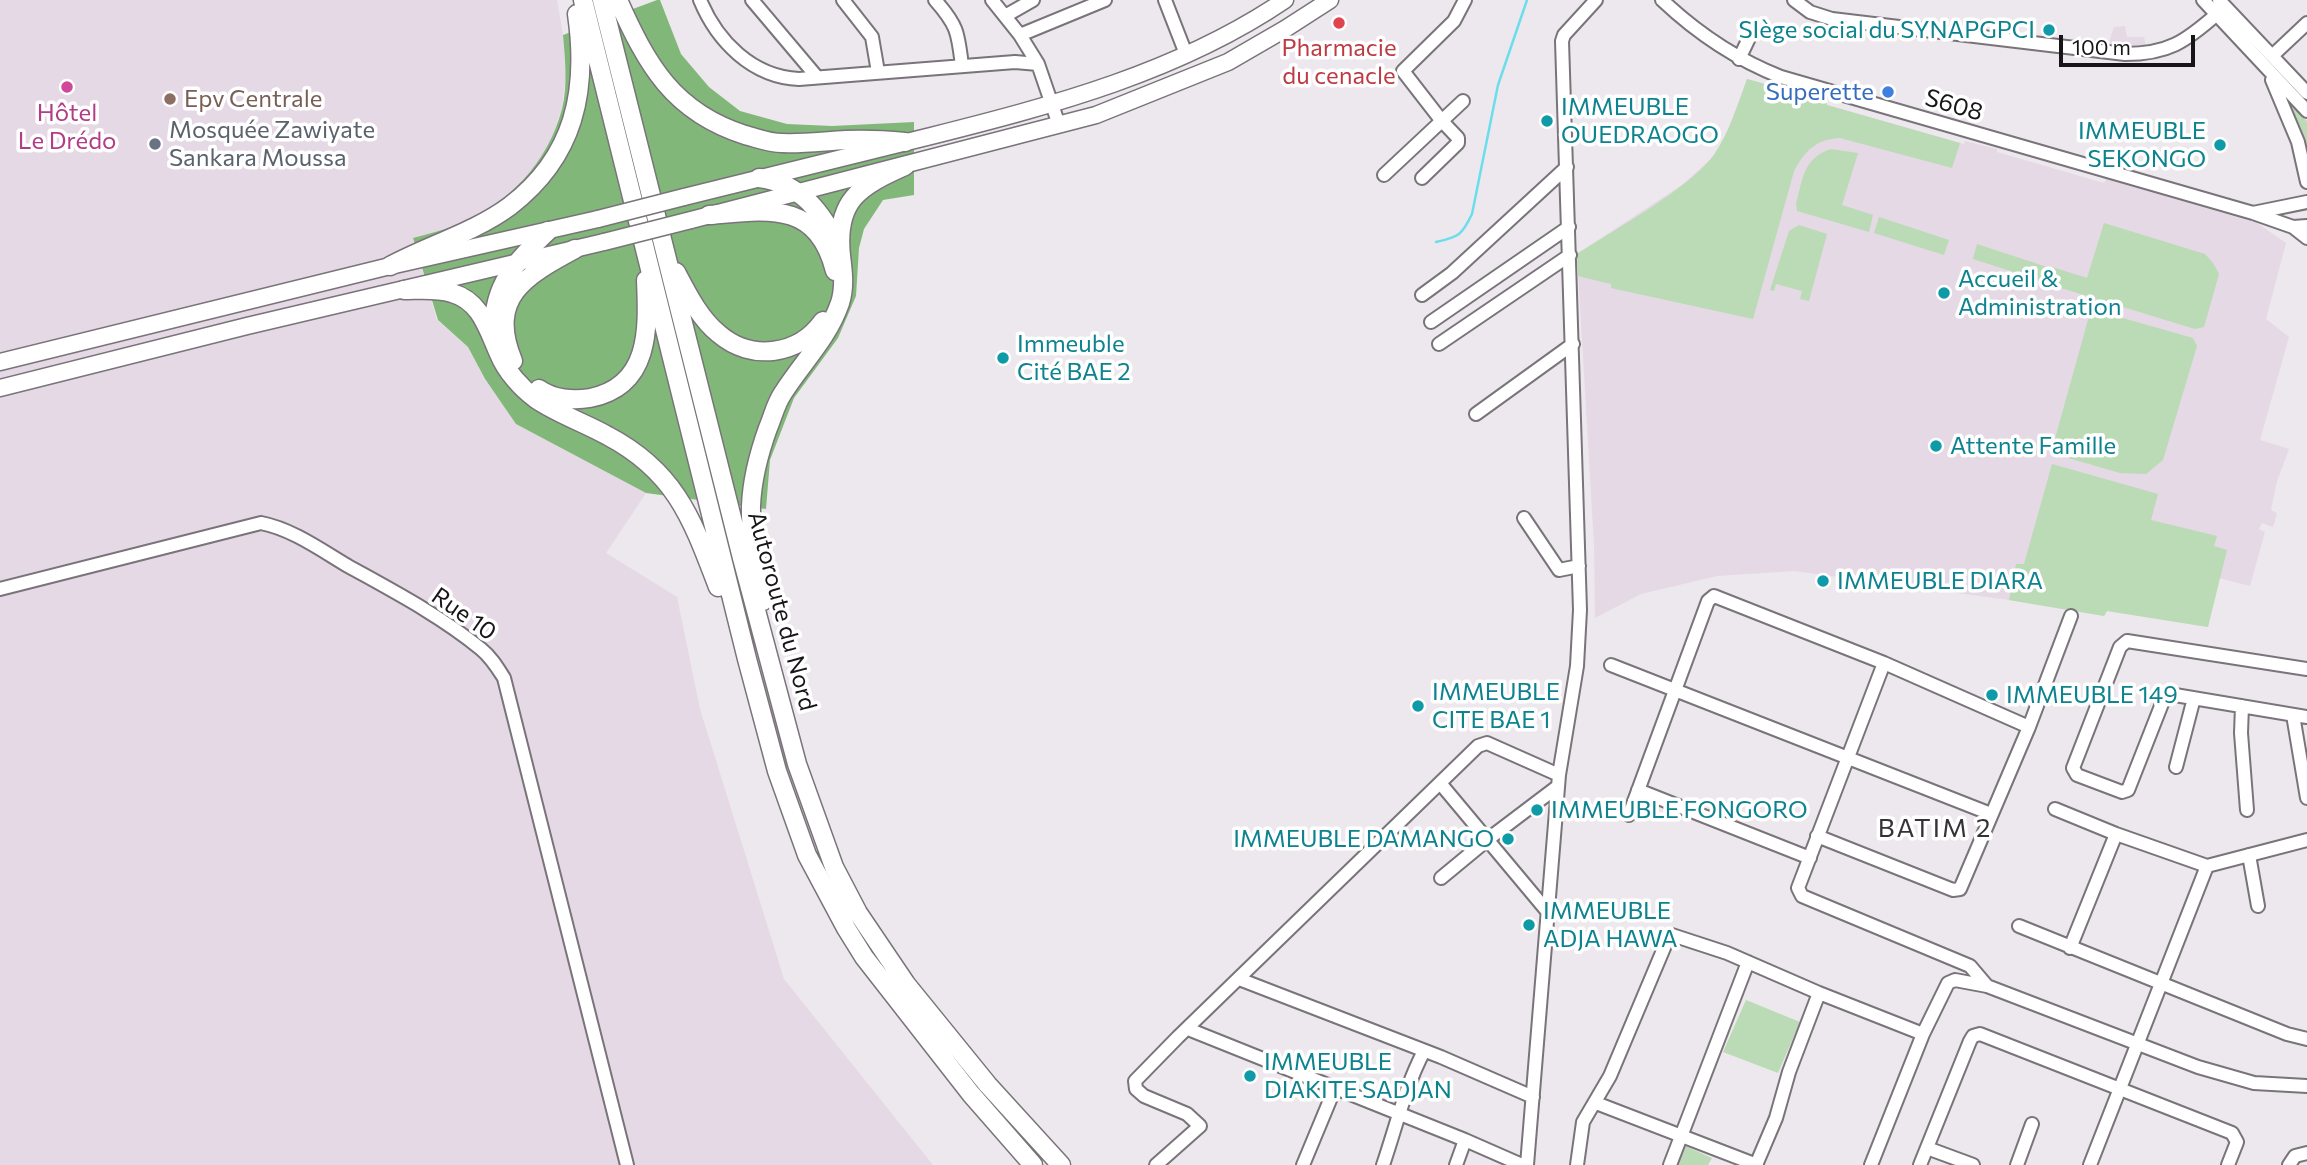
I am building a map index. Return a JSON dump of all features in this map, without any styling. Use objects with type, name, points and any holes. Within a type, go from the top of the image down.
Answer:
[{"type":"highway","points":[[390,266],[478,224],[509,206],[540,178],[553,161],[568,134],[580,90],[581,60],[575,0]]},
{"type":"highway","name":"Autoroute du Nord","points":[[583,0],[747,659],[777,771],[807,855],[846,928],[893,996],[971,1094],[1033,1165]]},
{"type":"highway","name":"Autoroute du Nord","points":[[602,0],[741,558],[771,660],[797,764],[834,867],[858,913],[906,984],[988,1086],[1061,1165]]},
{"type":"highway","points":[[618,0],[629,25],[662,81],[678,98],[728,129],[780,143],[848,140],[905,142]]},
{"type":"highway","points":[[771,660],[751,508],[754,475],[780,396],[831,324],[841,301],[843,276],[840,249],[843,217],[855,194],[905,166]]},
{"type":"highway","points":[[759,178],[778,182],[799,192],[823,216],[840,249]]},
{"type":"highway","points":[[667,253],[697,308],[711,327],[731,343],[758,351],[780,350],[794,347],[815,332],[830,309],[835,292],[836,274],[829,249],[822,239],[807,223],[781,212],[709,215]]},
{"type":"highway","points":[[495,342],[495,305],[505,279],[548,231]]},
{"type":"highway","points":[[575,249],[540,268],[522,282],[511,297],[506,319],[507,346],[521,374],[544,393],[572,400],[595,397],[618,386],[635,369],[640,358],[647,323],[643,242]]},
{"type":"highway","points":[[404,290],[450,292],[461,297],[484,319],[509,372],[536,399],[639,455],[669,484],[697,532],[747,659]]},
{"type":"main road","points":[[0,362],[390,266],[598,219],[1093,93],[1186,54],[1285,0]]},
{"type":"main road","points":[[0,388],[95,362],[604,242],[1059,125],[1137,100],[1228,62],[1286,30],[1330,0]]},
{"type":"street","points":[[700,0],[713,26],[737,53],[750,64],[782,79],[1015,62],[1038,64]]},
{"type":"street","points":[[752,0],[817,77]]},
{"type":"street","points":[[843,0],[872,37],[878,72]]},
{"type":"street","points":[[935,0],[956,27],[962,66]]},
{"type":"street","points":[[992,0],[1020,35],[1038,64],[1059,125]]},
{"type":"street","points":[[1005,16],[1033,0]]},
{"type":"street","points":[[1020,35],[1105,0]]},
{"type":"street","points":[[1165,0],[1186,54]]},
{"type":"street","points":[[1422,178],[1458,143],[1458,138],[1403,71],[1454,21],[1465,0]]},
{"type":"street","points":[[1188,1029],[1525,1165],[1533,1097],[1558,781],[1577,666],[1580,610],[1563,38],[1596,0]]},
{"type":"street","name":"S608","points":[[1662,0],[1684,21],[1739,59],[1781,77],[2253,213],[2293,227],[2307,226]]},
{"type":"street","points":[[1794,0],[1810,12],[1832,19],[2125,54],[2152,54],[2176,46],[2224,5]]},
{"type":"street","points":[[2203,0],[2224,5],[2307,111]]},
{"type":"street","points":[[2268,60],[2307,23]]},
{"type":"street","points":[[1739,59],[1750,36]]},
{"type":"street","points":[[2268,60],[2307,93]]},
{"type":"street","points":[[2268,60],[2298,142],[2307,182]]},
{"type":"street","points":[[1127,80],[1137,100]]},
{"type":"street","points":[[1384,175],[1463,101]]},
{"type":"street","points":[[1422,295],[1452,274],[1567,167]]},
{"type":"street","name":"S608","points":[[2253,213],[2307,202]]},
{"type":"street","points":[[1431,322],[1569,227]]},
{"type":"street","points":[[2293,227],[2307,238]]},
{"type":"street","points":[[1439,344],[1570,255]]},
{"type":"street","points":[[1476,414],[1573,344]]},
{"type":"street","points":[[1524,518],[1559,570],[1579,566]]},
{"type":"street","name":"Rue 10","points":[[0,589],[261,523],[273,525],[352,568],[453,628],[482,650],[495,663],[504,678],[627,1165]]},
{"type":"street","points":[[1629,815],[1708,601],[1714,596],[1884,663],[2029,727]]},
{"type":"street","points":[[1818,836],[1957,890],[1965,880],[2029,727],[2071,616]]},
{"type":"street","points":[[2307,669],[2127,642],[2120,647],[2074,760],[2074,772],[2126,792],[2132,785],[2165,697],[2172,694],[2307,717]]},
{"type":"street","points":[[1884,663],[1798,888],[1802,896],[1970,966],[1987,986]]},
{"type":"street","points":[[1611,665],[1846,760],[1991,814]]},
{"type":"street","points":[[2176,768],[2194,698]]},
{"type":"street","points":[[2242,706],[2241,733],[2247,810]]},
{"type":"street","points":[[2293,715],[2307,798]]},
{"type":"street","points":[[1156,1165],[1200,1126],[1187,1114],[1144,1096],[1136,1089],[1135,1081],[1440,783],[1483,743],[1558,781]]},
{"type":"street","points":[[1441,877],[1558,781]]},
{"type":"street","points":[[1440,783],[1547,911]]},
{"type":"street","points":[[1638,790],[1810,858]]},
{"type":"street","points":[[2055,809],[2207,866],[2307,840]]},
{"type":"street","points":[[2070,948],[2116,834]]},
{"type":"street","points":[[2249,855],[2258,906]]},
{"type":"street","points":[[2090,1165],[2207,866]]},
{"type":"street","points":[[2019,926],[2287,1034],[2307,1039]]},
{"type":"street","points":[[1577,1165],[1583,1122],[1610,1076],[1669,936],[1715,948],[1923,1034]]},
{"type":"street","points":[[1670,1165],[1748,962]]},
{"type":"street","points":[[1239,979],[1533,1097]]},
{"type":"street","points":[[1871,1165],[1923,1034],[1951,981],[1987,986],[2198,1066],[2254,1083],[2307,1086]]},
{"type":"street","points":[[1596,1103],[1757,1165],[1819,993]]},
{"type":"street","points":[[1920,1165],[1970,1041],[1975,1034],[1980,1034],[2232,1133],[2237,1142],[2228,1165]]},
{"type":"street","points":[[1382,1165],[1401,1115],[1408,1085],[1424,1051]]},
{"type":"street","points":[[1303,1165],[1335,1088]]},
{"type":"street","points":[[2017,1165],[2032,1124]]},
{"type":"street","points":[[1456,1165],[1465,1140]]},
{"type":"street","points":[[1927,1148],[1973,1165]]},
{"type":"street","points":[[2289,1165],[2295,1156],[2307,1153]]},
{"type":"shaded area","points":[[0,0],[557,0],[566,75],[562,108],[551,139],[535,168],[512,193],[484,211],[458,225],[413,239],[437,320],[468,347],[485,380],[517,424],[646,493],[606,553],[677,597],[700,709],[784,979],[933,1165],[0,1165]]},
{"type":"shaded area","points":[[2125,26],[2127,37],[2144,37],[2147,51],[2110,51],[2114,27]]},
{"type":"shaded area","points":[[1747,79],[1964,144],[1965,141],[1997,149],[1997,152],[2104,183],[2106,179],[2257,223],[2286,243],[2266,319],[2289,337],[2260,440],[2289,449],[2277,481],[2271,510],[2277,513],[2273,527],[2262,523],[2259,529],[2265,532],[2250,586],[2219,578],[2208,627],[2107,611],[2104,616],[2009,600],[1794,571],[1717,576],[1641,594],[1595,618],[1594,545],[1577,254],[1683,184],[1714,156],[1727,133]]},
{"type":"green space","points":[[660,0],[681,54],[709,87],[740,111],[787,124],[832,126],[914,122],[914,195],[883,200],[864,229],[859,248],[856,296],[838,338],[794,398],[770,460],[766,509],[646,493],[516,424],[485,379],[468,347],[438,320],[413,238],[453,226],[477,215],[510,192],[536,164],[555,129],[564,100],[563,35]]},
{"type":"green space","points":[[1747,79],[1960,143],[1952,168],[1840,138],[1812,147],[1794,171],[1753,319],[1611,288],[1611,284],[1578,276],[1577,254],[1631,221],[1704,166],[1725,135]]},
{"type":"green space","points":[[2293,107],[2307,121],[2307,161],[2291,110]]},
{"type":"green space","points":[[1831,149],[1858,153],[1842,205],[1873,215],[1869,232],[1797,211],[1796,204],[1809,164]]},
{"type":"green space","points":[[1879,217],[1949,240],[1944,255],[1874,233]]},
{"type":"green space","points":[[2104,223],[2205,254],[2219,274],[2204,327],[2195,329],[2048,284],[2052,267],[2087,278]]},
{"type":"green space","points":[[1799,225],[1827,234],[1809,301],[1800,299],[1802,291],[1776,284],[1774,291],[1770,290],[1789,231]]},
{"type":"green space","points":[[1977,244],[2047,267],[2042,281],[1973,259]]},
{"type":"green space","points":[[2091,309],[2193,338],[2197,346],[2163,460],[2146,474],[2120,473],[2051,453]]},
{"type":"green space","points":[[2052,464],[2158,494],[2151,520],[2217,536],[2214,546],[2227,550],[2208,627],[2107,611],[2104,616],[2009,600],[2016,564],[2024,564]]},
{"type":"green space","points":[[1746,1000],[1800,1022],[1778,1073],[1723,1052]]},
{"type":"green space","points":[[1683,1145],[1712,1158],[1708,1165],[1675,1165]]},
{"type":"waterway","points":[[1436,242],[1459,234],[1472,214],[1498,85],[1527,0]]},
{"type":"place","name":"Pharmacie du cenacle","points":[[1339,23]]},
{"type":"place","name":"SIège social du SYNAPGPCI","points":[[2049,30]]},
{"type":"place","name":"Hôtel Le Drédo","points":[[67,87]]},
{"type":"place","name":"Superette","points":[[1888,92]]},
{"type":"place","name":"Epv Centrale","points":[[170,99]]},
{"type":"place","name":"IMMEUBLE OUEDRAOGO","points":[[1547,121]]},
{"type":"place","name":"Mosquée Zawiyate Sankara Moussa","points":[[155,144]]},
{"type":"place","name":"IMMEUBLE SEKONGO","points":[[2220,145]]},
{"type":"place","name":"Accueil & Administration","points":[[1944,293]]},
{"type":"place","name":"Immeuble Cité BAE 2","points":[[1003,358]]},
{"type":"place","name":"Attente Famille","points":[[1936,446]]},
{"type":"place","name":"IMMEUBLE DIARA","points":[[1823,581]]},
{"type":"place","name":"IMMEUBLE 149","points":[[1992,695]]},
{"type":"place","name":"IMMEUBLE CITE BAE 1","points":[[1418,706]]},
{"type":"place","name":"IMMEUBLE FONGORO","points":[[1537,810]]},
{"type":"place","name":"IMMEUBLE DAMANGO","points":[[1508,839]]},
{"type":"place","name":"IMMEUBLE ADJA HAWA","points":[[1529,925]]},
{"type":"place","name":"IMMEUBLE DIAKITE SADJAN","points":[[1250,1076]]},
{"type":"district","name":"BATIM 2","points":[[1935,828]]}]
